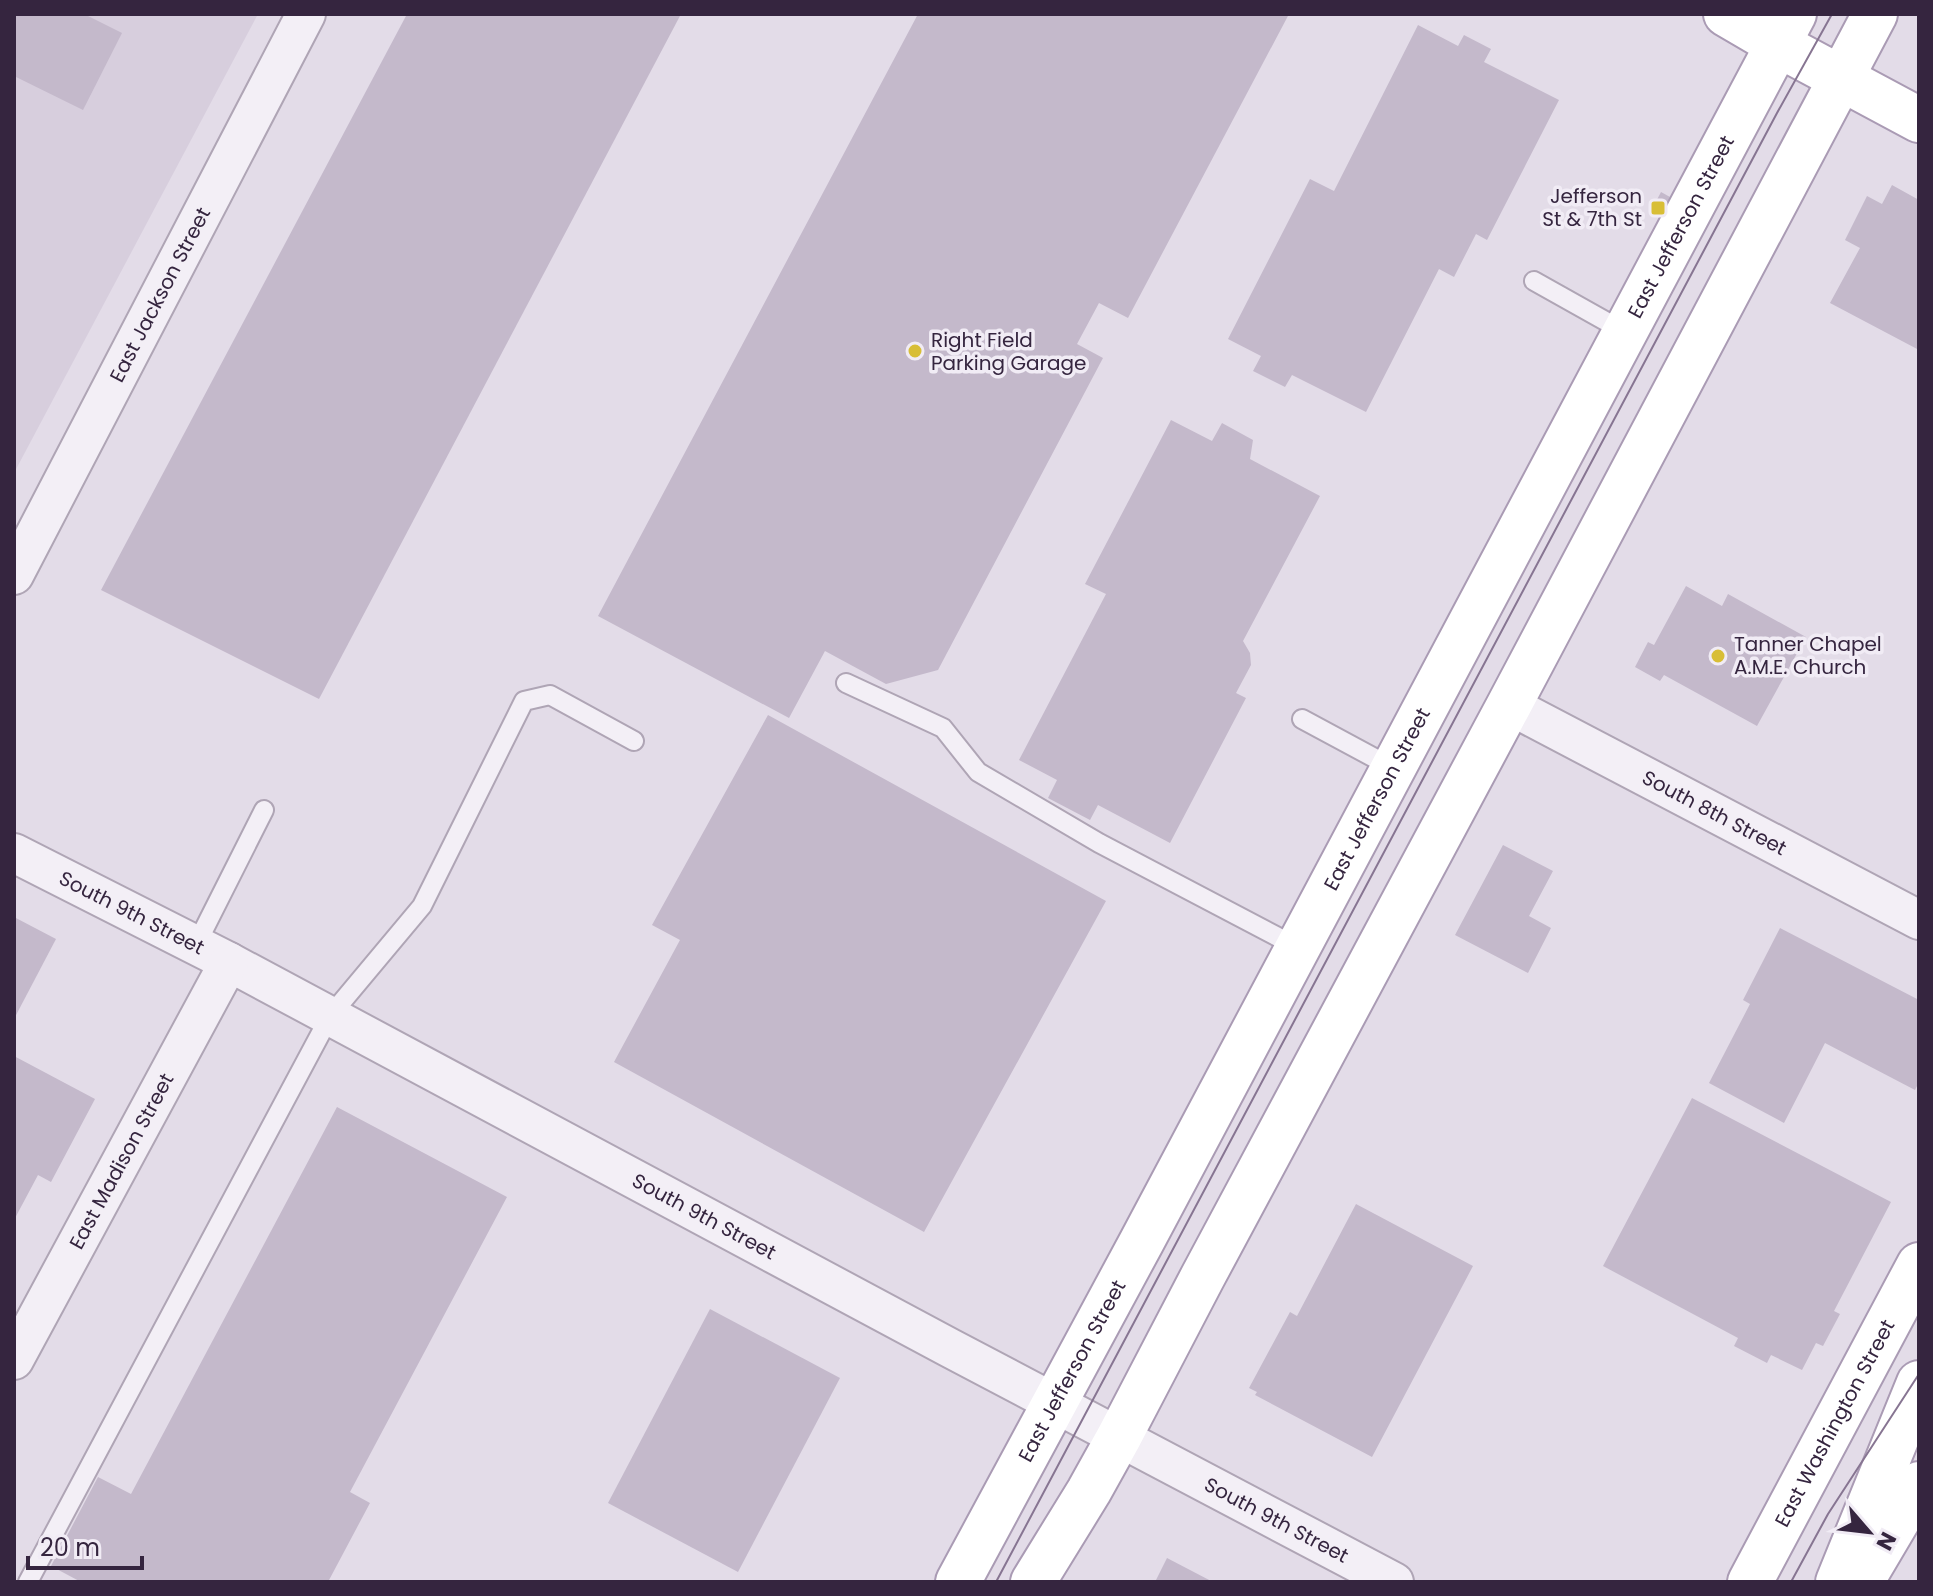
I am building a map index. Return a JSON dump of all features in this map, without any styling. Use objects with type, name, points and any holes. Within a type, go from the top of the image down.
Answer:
[{"type":"main road","points":[[1726,14],[1786,30],[1840,78],[1919,120]]},
{"type":"main road","points":[[1033,1582],[1119,1437],[1875,14]]},
{"type":"main road","name":"East Jefferson Street","points":[[958,1582],[1786,30]]},
{"type":"main road","name":"East Washington Street","points":[[1750,1582],[1919,1265]]},
{"type":"main road","points":[[1838,1582],[1919,1383]]},
{"type":"main road","points":[[1861,1582],[1919,1484]]},
{"type":"main road","points":[[1055,1582],[1089,1491]]},
{"type":"street","name":"East Jackson Street","points":[[14,575],[302,16]]},
{"type":"street","name":"South 8th Street","points":[[1509,705],[1919,920]]},
{"type":"street","name":"South 9th Street","points":[[14,853],[229,962],[1394,1582]]},
{"type":"street","name":"East Madison Street","points":[[14,1360],[229,962]]},
{"type":"lane","points":[[1534,281],[1625,332]]},
{"type":"lane","points":[[846,683],[943,728],[978,772],[1018,796],[1099,843],[1297,947]]},
{"type":"lane","points":[[28,1582],[330,1016],[422,906],[524,701],[550,695],[634,741]]},
{"type":"lane","points":[[1302,719],[1393,768]]},
{"type":"lane","points":[[196,945],[264,810]]},
{"type":"shaded area","points":[[14,14],[258,14],[14,473]]},
{"type":"building","points":[[14,14],[84,14],[122,33],[83,110],[14,76]]},
{"type":"building","points":[[407,14],[681,14],[319,699],[101,590]]},
{"type":"building","name":"Right Field Parking Garage","points":[[918,14],[1289,14],[1128,318],[1099,303],[1077,344],[1103,358],[938,670],[886,684],[825,651],[789,718],[598,616]]},
{"type":"building","points":[[1418,25],[1458,46],[1464,35],[1491,49],[1484,62],[1559,100],[1487,240],[1476,234],[1454,277],[1439,269],[1366,412],[1292,375],[1285,387],[1253,371],[1261,356],[1228,339],[1310,179],[1334,191]]},
{"type":"building","points":[[1892,185],[1919,200],[1919,350],[1830,303],[1860,248],[1845,240],[1867,196],[1882,204]]},
{"type":"building","points":[[1661,192],[1670,197],[1663,211],[1650,213]]},
{"type":"building","points":[[1171,420],[1212,441],[1222,423],[1253,440],[1250,459],[1320,496],[1243,641],[1250,653],[1251,665],[1236,693],[1246,698],[1170,843],[1098,805],[1090,820],[1048,798],[1057,780],[1019,760],[1106,594],[1085,584]]},
{"type":"building","name":"Tanner Chapel A.M.E. Church","points":[[1686,586],[1722,606],[1728,594],[1806,637],[1757,726],[1664,675],[1660,681],[1635,667],[1648,642],[1654,645]]},
{"type":"building","points":[[768,715],[1106,901],[924,1232],[614,1062],[680,940],[652,925]]},
{"type":"building","points":[[1503,845],[1553,871],[1529,916],[1551,928],[1528,973],[1455,935]]},
{"type":"building","points":[[14,917],[56,939],[14,1019]]},
{"type":"building","points":[[1780,928],[1919,1000],[1919,1082],[1915,1090],[1825,1043],[1784,1123],[1709,1083],[1750,1004],[1743,1000]]},
{"type":"building","points":[[14,1056],[95,1099],[51,1182],[38,1175],[14,1220]]},
{"type":"building","points":[[1692,1098],[1891,1202],[1834,1311],[1840,1314],[1823,1346],[1816,1343],[1802,1370],[1771,1355],[1767,1363],[1734,1346],[1738,1338],[1603,1266]]},
{"type":"building","points":[[337,1107],[507,1197],[350,1492],[370,1503],[328,1582],[81,1582],[51,1566],[98,1477],[131,1494]]},
{"type":"building","points":[[1356,1204],[1473,1266],[1372,1457],[1255,1395],[1257,1392],[1249,1388],[1290,1312],[1297,1316]]},
{"type":"building","points":[[710,1309],[840,1378],[738,1572],[608,1503]]},
{"type":"building","points":[[1167,1558],[1213,1582],[1155,1582]]},
{"type":"tram line","points":[[996,1582],[1832,14]]},
{"type":"tram line","points":[[1791,1582],[1828,1514],[1919,1374]]},
{"type":"place","name":"Jefferson St & 7th St","points":[[1658,208]]},
{"type":"place","name":"Right Field Parking Garage","points":[[915,351]]},
{"type":"place","name":"Tanner Chapel A.M.E. Church","points":[[1718,656]]}]
